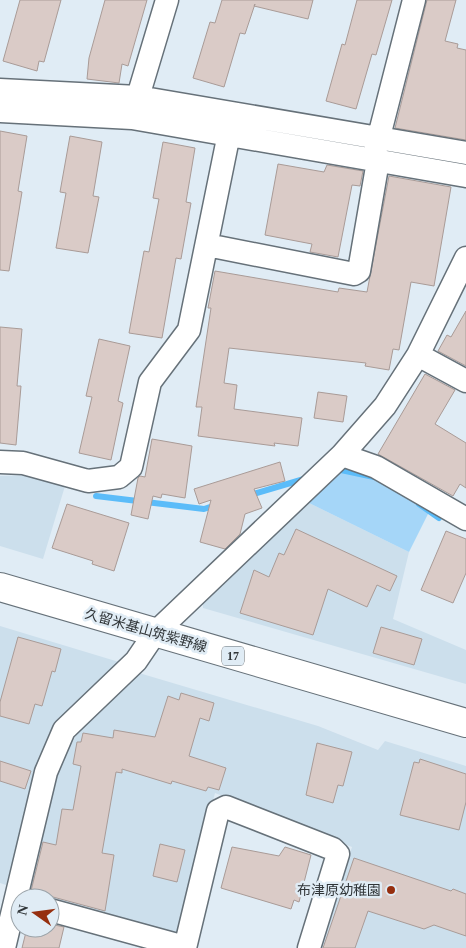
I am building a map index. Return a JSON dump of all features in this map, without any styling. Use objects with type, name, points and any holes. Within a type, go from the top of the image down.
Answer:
[{"type":"main road","name":"久留米基山筑紫野線","points":[[0,587],[155,634],[466,723]]},
{"type":"street","points":[[135,108],[167,0]]},
{"type":"street","points":[[207,246],[354,274],[359,272],[377,153],[414,0]]},
{"type":"street","points":[[0,90],[135,108],[231,124],[377,153],[466,176]]},
{"type":"street","points":[[0,111],[135,108]]},
{"type":"street","points":[[0,462],[23,463],[88,481],[119,477],[131,468],[150,382],[189,330],[231,124]]},
{"type":"street","points":[[377,153],[466,153]]},
{"type":"street","points":[[14,888],[46,772],[64,730],[136,661],[155,634],[342,455],[385,406],[418,355],[466,258]]},
{"type":"street","points":[[418,355],[466,381]]},
{"type":"street","points":[[342,455],[376,467],[463,513]]},
{"type":"street","points":[[60,913],[185,948],[218,811],[226,807],[333,848],[338,854],[309,948]]},
{"type":"street","points":[[4,948],[10,910]]},
{"type":"shaded area","points":[[340,467],[385,477],[431,508],[409,552],[305,501]]},
{"type":"shaded area","points":[[33,475],[65,486],[43,559],[0,546],[0,476]]},
{"type":"shaded area","points":[[305,501],[409,552],[393,619],[466,650],[466,684],[203,608],[203,601]]},
{"type":"shaded area","points":[[0,626],[119,662],[49,733],[6,885],[0,883]]},
{"type":"shaded area","points":[[139,673],[318,726],[378,750],[385,741],[466,766],[466,948],[318,948],[352,847],[215,793],[178,938],[60,906],[60,888],[25,888],[55,775],[79,730]]},
{"type":"building","points":[[20,0],[61,0],[44,62],[39,61],[37,71],[3,61]]},
{"type":"building","points":[[105,0],[147,0],[128,66],[122,64],[119,83],[87,79],[89,58]]},
{"type":"building","points":[[222,0],[313,0],[308,19],[254,6],[245,34],[240,33],[224,87],[193,78],[210,22],[215,23]]},
{"type":"building","points":[[357,0],[392,0],[376,55],[372,54],[356,109],[326,101],[342,44],[345,45]]},
{"type":"building","points":[[427,0],[456,0],[445,41],[458,44],[457,48],[466,50],[466,140],[395,128]]},
{"type":"building","points":[[0,131],[27,136],[18,191],[22,192],[9,271],[0,270]]},
{"type":"building","points":[[70,136],[102,142],[93,196],[99,197],[88,253],[56,248],[66,193],[60,192]]},
{"type":"building","points":[[163,142],[195,148],[186,202],[191,203],[181,259],[176,258],[162,338],[129,333],[144,251],[149,252],[159,199],[153,198]]},
{"type":"building","points":[[278,164],[324,172],[327,165],[363,171],[360,186],[352,185],[338,257],[310,252],[312,244],[265,235]]},
{"type":"building","points":[[389,176],[451,187],[434,286],[411,282],[399,350],[393,349],[389,370],[365,366],[366,363],[229,348],[224,383],[237,385],[234,409],[302,418],[298,446],[274,443],[275,446],[198,436],[202,407],[196,407],[211,308],[208,308],[215,271],[338,292],[339,288],[367,292]]},
{"type":"building","points":[[466,311],[466,366],[438,351],[447,335],[451,337]]},
{"type":"building","points":[[0,327],[22,329],[17,386],[21,386],[16,445],[0,443]]},
{"type":"building","points":[[99,339],[130,346],[118,401],[123,403],[111,460],[79,453],[92,397],[86,396]]},
{"type":"building","points":[[425,374],[455,390],[435,424],[466,443],[466,488],[460,484],[453,496],[378,454]]},
{"type":"building","points":[[318,392],[347,396],[343,422],[314,418]]},
{"type":"building","points":[[152,439],[192,446],[185,498],[162,494],[161,498],[153,496],[148,519],[131,515],[138,478],[140,476],[145,477]]},
{"type":"building","points":[[280,462],[285,481],[254,489],[262,508],[245,514],[240,534],[225,549],[200,542],[211,500],[199,504],[194,489]]},
{"type":"building","points":[[67,504],[129,523],[114,571],[92,564],[93,561],[52,548]]},
{"type":"building","points":[[296,529],[397,576],[390,591],[377,585],[367,607],[328,589],[313,635],[240,613],[254,570],[269,577],[279,553],[284,555]]},
{"type":"building","points":[[446,531],[466,539],[466,573],[453,603],[421,590]]},
{"type":"building","points":[[381,627],[422,639],[414,665],[373,653]]},
{"type":"building","points":[[18,637],[61,649],[55,672],[52,671],[42,706],[35,704],[29,724],[0,716],[0,702]]},
{"type":"building","points":[[181,693],[214,703],[209,721],[200,718],[189,756],[226,768],[219,790],[208,787],[206,791],[172,781],[171,784],[122,769],[122,773],[116,772],[102,853],[114,855],[105,911],[60,899],[60,888],[32,888],[43,842],[56,845],[62,809],[73,810],[81,766],[73,764],[77,742],[81,742],[83,733],[113,738],[114,730],[155,737],[168,696],[179,700]]},
{"type":"building","points":[[317,743],[352,752],[343,786],[338,785],[333,803],[306,795]]},
{"type":"building","points":[[420,759],[466,774],[466,802],[459,830],[400,815],[414,762],[419,763]]},
{"type":"building","points":[[0,761],[31,771],[25,789],[0,781]]},
{"type":"building","points":[[160,844],[185,850],[177,882],[153,876]]},
{"type":"building","points":[[232,847],[279,856],[285,847],[311,855],[299,902],[294,900],[291,909],[221,888]]},
{"type":"building","points":[[354,858],[451,891],[453,889],[466,894],[466,936],[434,925],[424,929],[368,911],[355,948],[323,948]]},
{"type":"building","points":[[60,926],[64,927],[59,948],[22,948],[24,938],[60,938]]},
{"type":"waterway","points":[[341,470],[374,477]]},
{"type":"waterway","points":[[250,495],[304,479]]},
{"type":"waterway","points":[[96,496],[204,509],[216,505]]},
{"type":"waterway","points":[[419,504],[439,518]]},
{"type":"place","name":"布津原幼稚園","points":[[391,890]]}]
